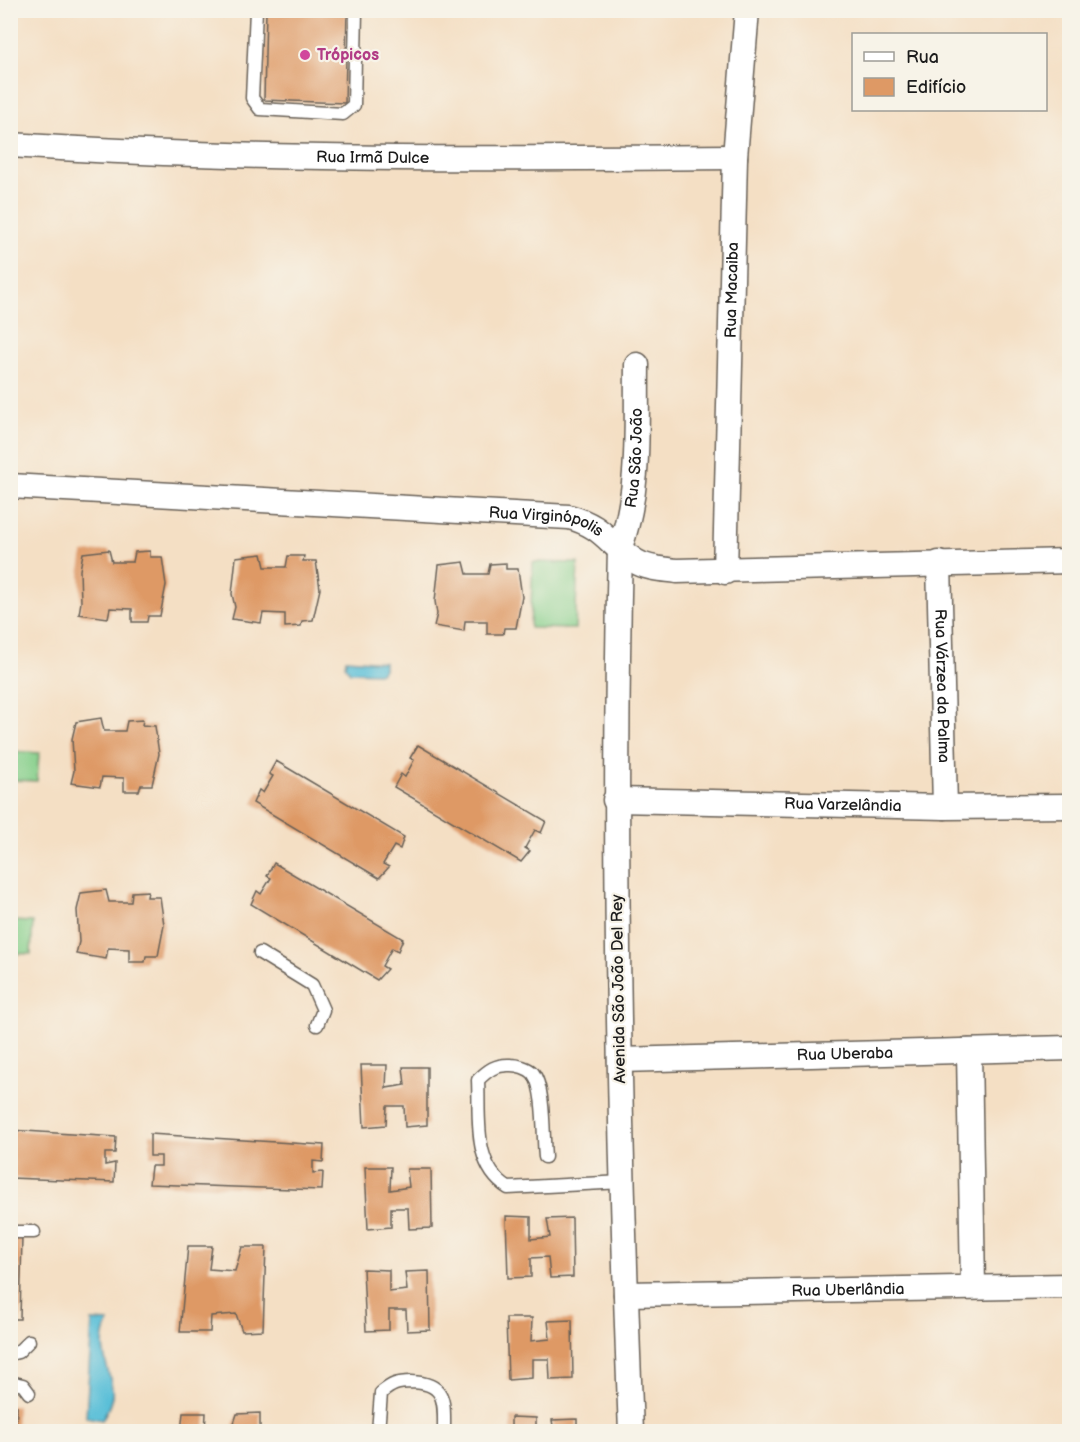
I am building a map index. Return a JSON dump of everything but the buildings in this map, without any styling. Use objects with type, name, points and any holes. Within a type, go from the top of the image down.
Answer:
[{"type":"street","name":"Rua Macaiba","points":[[725,572],[735,157],[747,10]]},
{"type":"street","name":"Rua Irmã Dulce","points":[[10,145],[105,151],[490,159],[735,157]]},
{"type":"street","name":"Rua São João","points":[[620,547],[630,518],[634,494],[637,365]]},
{"type":"street","name":"Rua Virginópolis","points":[[10,486],[569,517],[589,522],[636,561],[654,568],[725,572],[939,563],[1070,561]]},
{"type":"street","name":"Avenida São João Del Rey","points":[[620,547],[615,800],[622,1182],[631,1431]]},
{"type":"street","name":"Rua Várzea da Palma","points":[[939,563],[945,807]]},
{"type":"street","name":"Rua Varzelândia","points":[[615,800],[945,807],[1070,806]]},
{"type":"street","name":"Rua Uberaba","points":[[620,1060],[1070,1048]]},
{"type":"street","points":[[969,1052],[973,1287]]},
{"type":"street","name":"Rua Uberlândia","points":[[626,1294],[1070,1286]]},
{"type":"lane","points":[[256,10],[252,98],[254,102],[260,109],[343,114],[354,105],[356,10]]},
{"type":"lane","points":[[260,952],[312,985],[323,1010],[317,1025]]},
{"type":"lane","points":[[545,1157],[539,1088],[532,1072],[519,1065],[504,1064],[490,1069],[478,1080],[482,1150],[486,1167],[496,1180],[508,1188],[622,1182]]},
{"type":"lane","points":[[10,1232],[34,1232]]},
{"type":"lane","points":[[10,1354],[18,1352],[29,1341]]},
{"type":"lane","points":[[10,1382],[22,1384],[29,1394]]},
{"type":"lane","points":[[378,1431],[381,1393],[397,1382],[428,1383],[435,1386],[444,1403],[444,1431]]},
{"type":"green space","points":[[533,562],[578,563],[575,629],[530,628]]},
{"type":"green space","points":[[11,751],[39,753],[37,781],[11,780]]},
{"type":"green space","points":[[11,921],[33,922],[31,954],[11,953]]},
{"type":"water","points":[[346,659],[384,662],[384,669],[381,673],[350,672],[345,666]]},
{"type":"water","points":[[92,1321],[109,1322],[105,1330],[103,1347],[112,1396],[102,1420],[86,1417]]},
{"type":"place","name":"Trópicos","points":[[305,55]]}]
